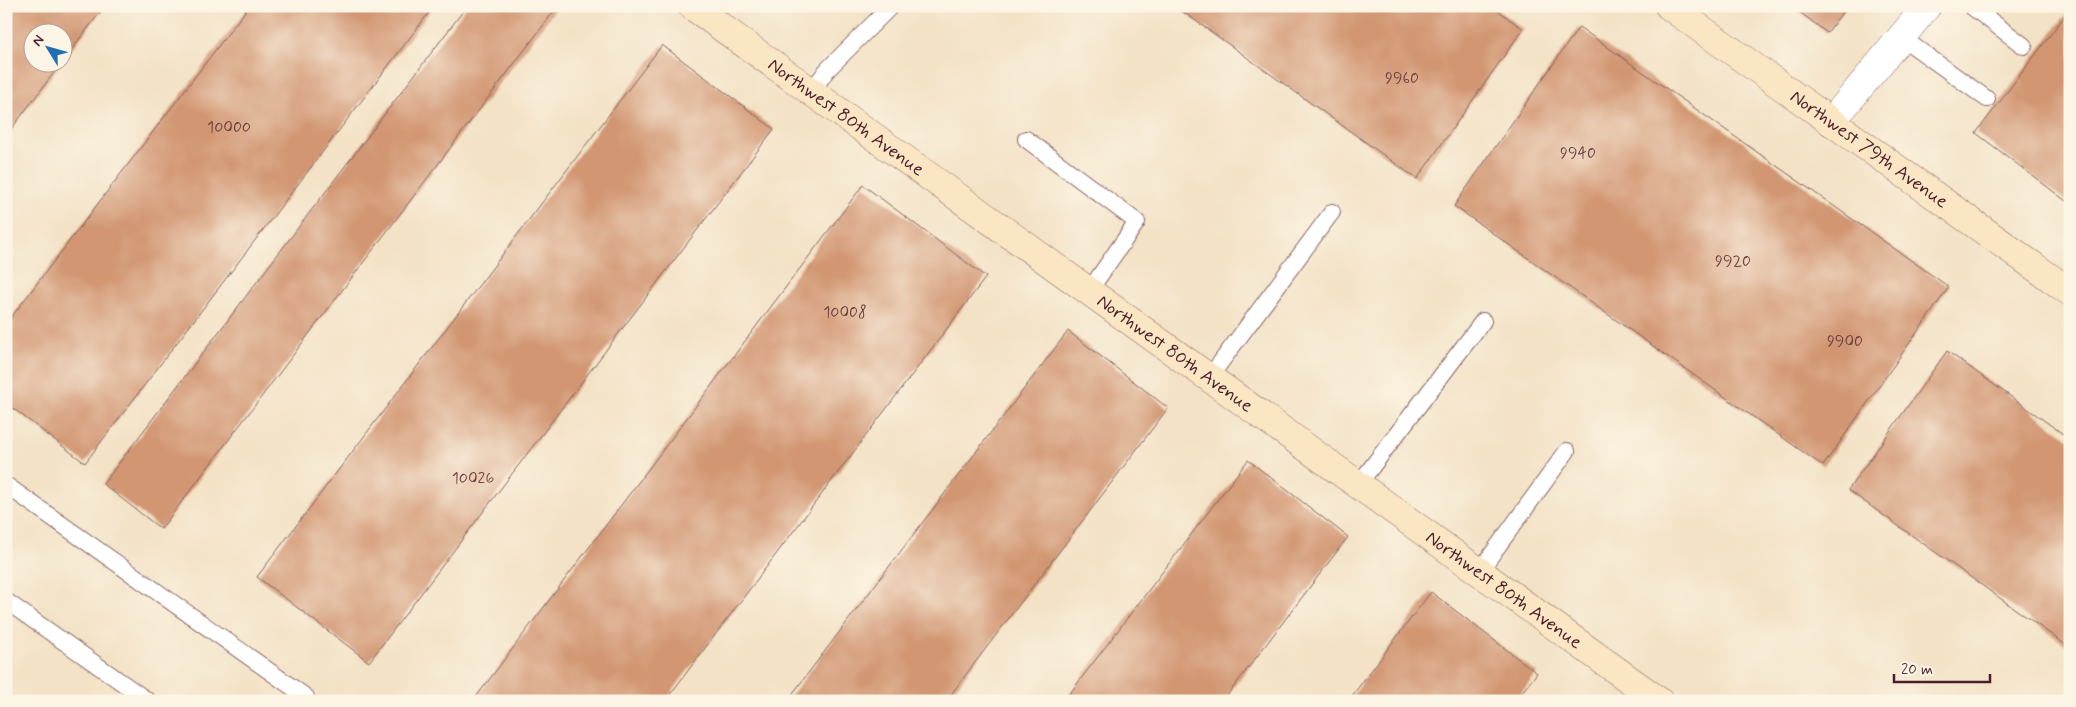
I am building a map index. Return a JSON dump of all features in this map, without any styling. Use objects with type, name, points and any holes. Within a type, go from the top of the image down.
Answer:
[{"type":"street","name":"Northwest 79th Avenue","points":[[1669,6],[2070,292]]},
{"type":"street","points":[[1831,122],[1928,6]]},
{"type":"street","name":"Northwest 80th Avenue","points":[[708,11],[811,92],[1659,701]]},
{"type":"lane","points":[[811,92],[827,70],[891,6]]},
{"type":"lane","points":[[1972,6],[2024,46]]},
{"type":"lane","points":[[1902,37],[1987,99]]},
{"type":"lane","points":[[1026,139],[1137,222],[1089,291]]},
{"type":"lane","points":[[1209,378],[1332,212]]},
{"type":"lane","points":[[1358,484],[1482,321]]},
{"type":"lane","points":[[1479,572],[1567,451]]},
{"type":"lane","points":[[6,485],[307,699]]},
{"type":"lane","points":[[6,601],[148,701]]},
{"type":"building","points":[[6,6],[105,6],[72,49],[72,22],[22,22],[22,72],[55,72],[6,136]]},
{"type":"building","points":[[249,6],[434,6],[85,463],[6,403],[6,324]]},
{"type":"building","points":[[467,6],[558,6],[161,529],[103,484]]},
{"type":"building","points":[[1175,6],[1492,6],[1523,29],[1417,179]]},
{"type":"building","points":[[1792,6],[1847,6],[1827,33]]},
{"type":"building","points":[[2070,9],[2070,204],[1976,133]]},
{"type":"building","points":[[1579,27],[1949,287],[1823,466],[1454,206]]},
{"type":"building","points":[[662,45],[774,129],[369,662],[257,577]]},
{"type":"building","points":[[863,185],[986,277],[665,701],[473,701]]},
{"type":"building","points":[[1068,331],[1168,408],[946,701],[787,701]]},
{"type":"building","points":[[1947,351],[2070,439],[2070,648],[1848,490]]},
{"type":"building","points":[[1248,460],[1348,537],[1223,701],[1064,701]]},
{"type":"building","points":[[1431,592],[1537,673],[1515,701],[1348,701]]}]
